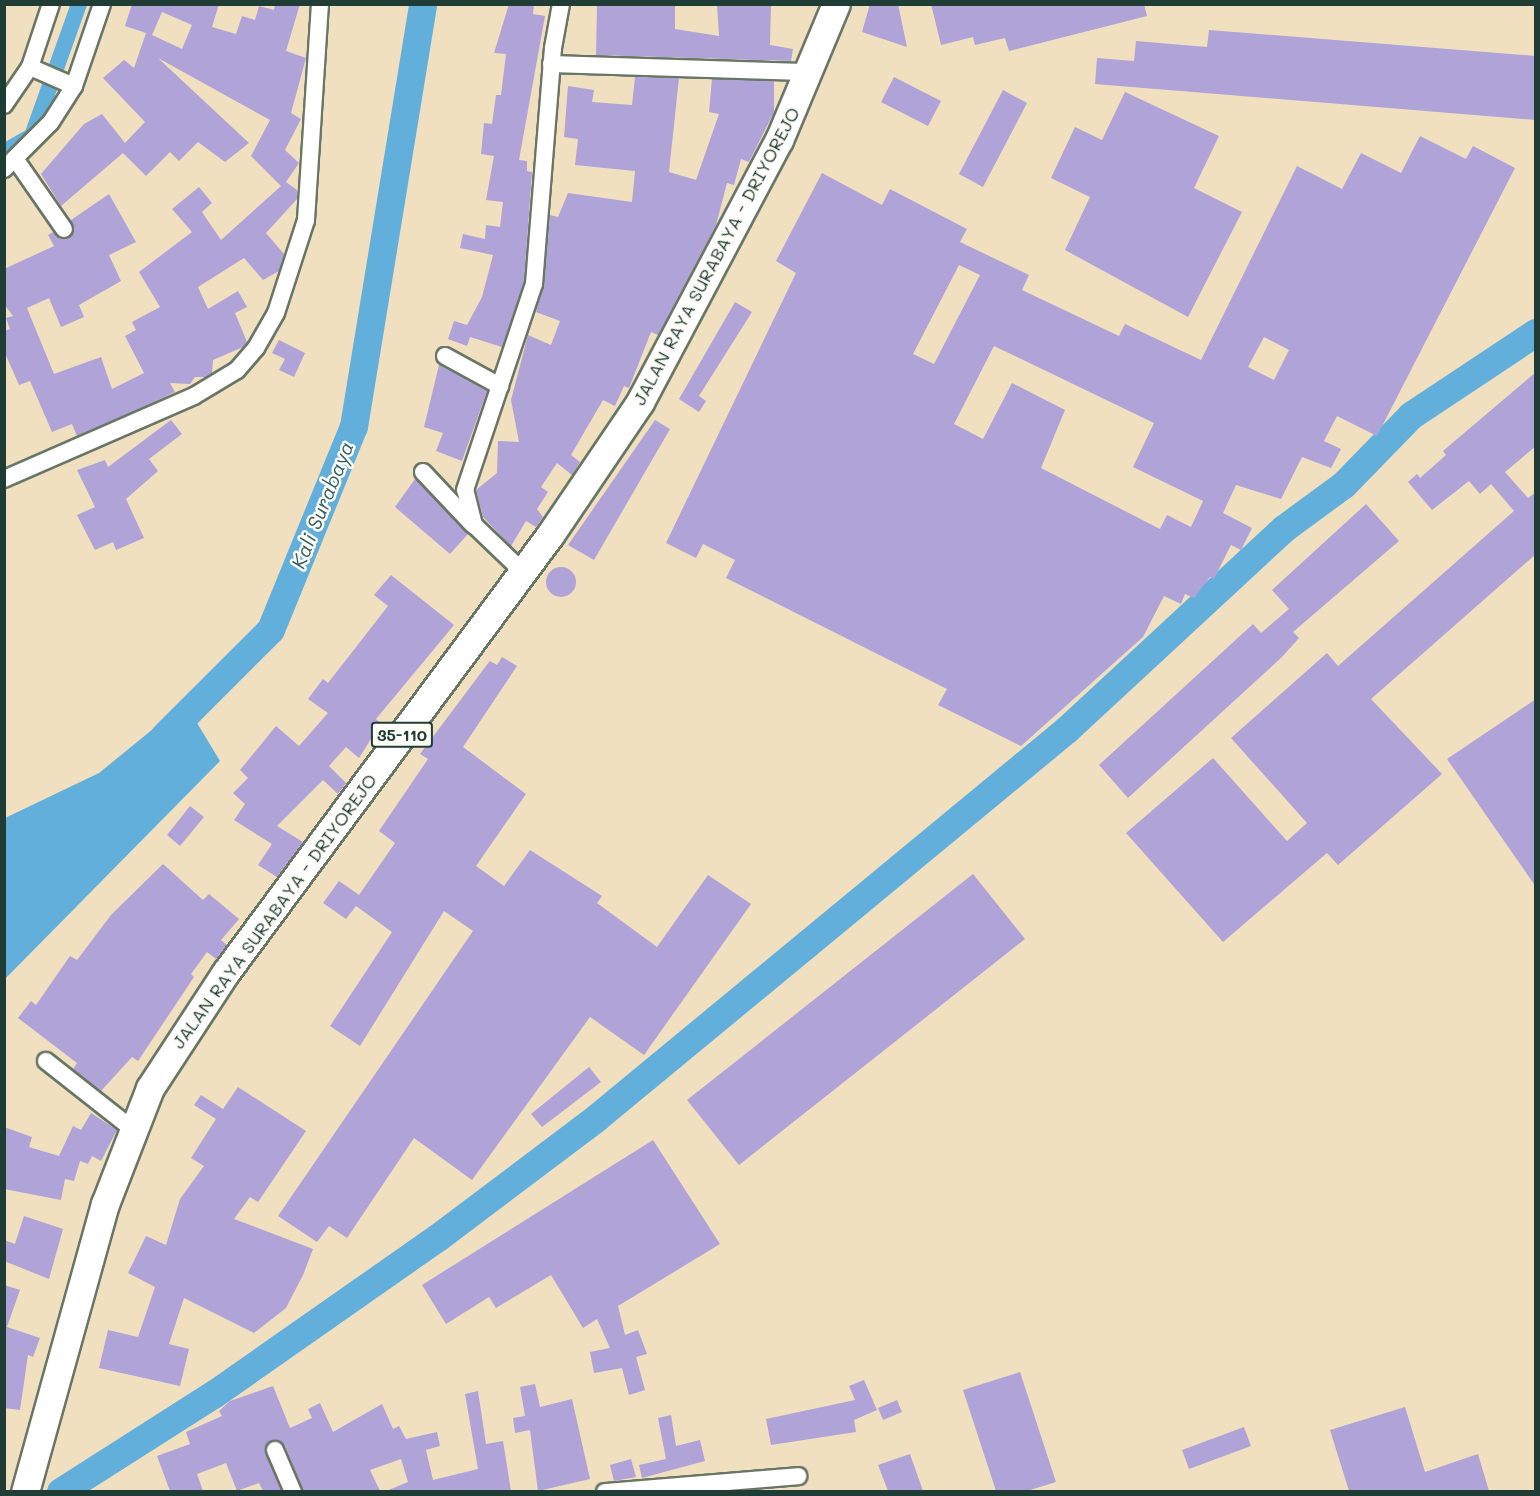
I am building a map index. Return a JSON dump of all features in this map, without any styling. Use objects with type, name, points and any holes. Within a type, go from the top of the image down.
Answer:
[{"type":"main road","name":"JALAN RAYA SURABAYA - DRIYOREJO","points":[[26,1490],[131,1128],[172,1051],[226,972],[521,570],[640,402],[811,72],[836,4]]},
{"type":"street","points":[[4,105],[35,69],[51,4]]},
{"type":"street","points":[[64,229],[10,164],[51,122],[70,84],[102,4]]},
{"type":"street","points":[[4,479],[194,396],[237,370],[256,348],[276,313],[306,220],[320,4]]},
{"type":"street","points":[[474,525],[464,498],[467,480],[534,284],[552,64],[561,4]]},
{"type":"street","points":[[552,64],[811,72]]},
{"type":"street","points":[[35,69],[70,84]]},
{"type":"street","points":[[445,356],[500,386]]},
{"type":"street","points":[[423,472],[521,570]]},
{"type":"street","points":[[46,1061],[131,1128]]},
{"type":"street","points":[[275,1450],[293,1491]]},
{"type":"street","points":[[605,1491],[798,1476]]},
{"type":"water","points":[[185,703],[220,761],[5,979],[5,818],[99,773]]},
{"type":"building","points":[[132,4],[219,4],[212,27],[236,34],[242,16],[255,20],[259,6],[274,10],[275,4],[300,4],[286,51],[306,58],[291,113],[301,119],[285,150],[299,163],[286,182],[297,190],[297,199],[266,233],[284,254],[279,271],[263,280],[244,258],[198,287],[208,309],[238,291],[247,307],[235,313],[247,342],[243,347],[213,360],[212,373],[205,377],[195,377],[190,384],[170,383],[175,392],[77,436],[72,424],[52,432],[30,381],[19,385],[4,351],[4,331],[10,329],[6,318],[13,316],[4,304],[4,269],[54,246],[48,235],[53,232],[60,239],[70,237],[71,220],[109,194],[136,242],[109,255],[121,281],[79,305],[84,317],[61,327],[49,298],[27,308],[54,374],[101,357],[112,389],[144,373],[125,336],[136,330],[132,322],[160,307],[139,272],[192,232],[172,209],[199,187],[212,203],[202,212],[221,240],[281,186],[251,156],[270,120],[158,58],[249,143],[225,162],[198,142],[179,161],[170,152],[146,176],[123,153],[61,206],[41,174],[84,124],[102,114],[125,143],[145,122],[103,78],[124,60],[134,68],[146,33],[125,26]],"holes":[[[162,12],[192,25],[182,49],[152,35]]]},
{"type":"building","points":[[509,4],[534,4],[533,14],[545,16],[519,160],[527,161],[527,171],[532,172],[524,282],[502,347],[470,337],[467,346],[448,339],[454,321],[467,325],[482,297],[493,255],[460,248],[463,234],[485,239],[486,225],[500,227],[503,202],[486,200],[494,156],[481,154],[484,123],[492,124],[496,95],[501,95],[506,54],[494,53]]},
{"type":"building","points":[[597,4],[675,4],[675,29],[719,36],[717,4],[771,4],[770,45],[793,49],[791,61],[596,55]]},
{"type":"building","points":[[870,4],[898,4],[907,47],[862,32]]},
{"type":"building","points":[[931,4],[1144,4],[1147,16],[1009,51],[1005,38],[975,45],[973,37],[941,45]]},
{"type":"building","points":[[1209,30],[1536,56],[1536,120],[1095,84],[1097,58],[1134,61],[1136,41],[1207,47]]},
{"type":"building","points":[[635,77],[679,78],[669,172],[696,180],[719,114],[709,112],[712,79],[774,81],[774,112],[749,162],[741,159],[734,185],[727,183],[716,225],[658,335],[651,332],[629,388],[624,386],[615,406],[603,400],[571,455],[580,462],[572,475],[557,463],[541,487],[548,492],[537,509],[543,517],[536,527],[526,521],[511,546],[483,517],[476,490],[497,473],[498,441],[519,442],[511,400],[528,335],[551,345],[560,321],[536,312],[544,285],[550,215],[558,217],[568,193],[632,202],[635,171],[575,165],[578,139],[564,137],[568,86],[594,90],[592,102],[632,105]]},
{"type":"building","points":[[894,77],[941,101],[928,126],[881,102]]},
{"type":"building","points":[[1003,90],[1027,103],[983,187],[959,174]]},
{"type":"building","points":[[1125,92],[1219,136],[1194,188],[1242,212],[1188,317],[1065,250],[1090,197],[1051,178],[1075,127],[1102,140]]},
{"type":"building","points":[[1420,136],[1466,159],[1473,146],[1515,168],[1377,436],[1337,416],[1324,441],[1341,449],[1331,468],[1302,457],[1281,499],[1236,485],[1223,513],[1252,528],[1241,550],[1231,545],[1214,579],[1210,577],[1194,598],[1185,594],[1181,604],[1164,596],[1143,637],[1021,746],[938,705],[947,689],[726,578],[735,560],[703,544],[696,558],[666,543],[796,273],[776,261],[822,173],[882,205],[890,189],[967,229],[960,242],[1029,275],[1022,290],[1119,336],[1125,324],[1201,360],[1297,166],[1342,189],[1361,153],[1401,173]],"holes":[[[959,265],[980,275],[934,364],[913,354]],[[1264,337],[1289,350],[1274,380],[1248,367]],[[994,346],[1154,423],[1133,467],[1203,501],[1191,527],[1167,515],[1160,529],[1041,468],[1065,410],[1012,383],[983,439],[954,424]]]},
{"type":"building","points":[[735,302],[752,312],[699,396],[706,401],[699,412],[679,399]]},
{"type":"building","points":[[279,340],[305,353],[294,377],[279,370],[285,359],[272,353]]},
{"type":"building","points":[[439,365],[487,391],[462,461],[436,451],[443,433],[424,427]]},
{"type":"building","points":[[1536,372],[1536,446],[1505,472],[1528,498],[1536,492],[1536,554],[1371,699],[1442,774],[1338,865],[1327,853],[1223,942],[1126,833],[1213,758],[1287,841],[1307,823],[1231,738],[1327,653],[1338,666],[1514,511],[1491,484],[1480,494],[1469,481],[1432,510],[1408,482],[1417,474],[1420,478],[1446,455],[1443,451]]},
{"type":"building","points":[[171,420],[182,434],[149,459],[158,471],[126,499],[144,538],[116,550],[113,542],[95,550],[77,515],[95,507],[77,470],[105,460],[108,467]]},
{"type":"building","points":[[655,420],[670,429],[594,560],[568,545]]},
{"type":"building","points":[[415,479],[468,534],[450,554],[395,507]]},
{"type":"building","points":[[1366,504],[1399,541],[1293,632],[1299,638],[1282,657],[1128,798],[1099,765],[1253,624],[1261,633],[1289,609],[1272,590]]},
{"type":"building","points":[[561,567],[572,571],[576,582],[572,593],[561,597],[550,593],[546,582],[550,571]]},
{"type":"building","points":[[391,575],[454,625],[376,719],[381,723],[359,758],[346,747],[329,766],[346,783],[338,794],[323,780],[277,826],[303,842],[277,877],[258,865],[272,844],[234,820],[245,804],[233,793],[248,778],[240,770],[276,726],[299,746],[328,713],[308,699],[323,679],[328,683],[388,606],[374,595]]},
{"type":"building","points":[[502,657],[517,666],[463,747],[526,794],[476,866],[504,886],[530,850],[602,896],[597,903],[657,947],[708,875],[751,904],[644,1055],[590,1017],[472,1180],[414,1138],[347,1238],[329,1226],[317,1242],[278,1216],[473,931],[444,911],[360,1046],[330,1026],[392,932],[356,906],[346,919],[323,903],[339,881],[359,895],[395,843],[379,831],[428,759],[420,754],[490,661],[497,665]]},
{"type":"building","points":[[1536,699],[1536,887],[1447,759]]},
{"type":"building","points":[[190,806],[204,817],[180,846],[167,835]]},
{"type":"building","points":[[163,864],[203,900],[209,894],[239,919],[221,940],[227,945],[216,959],[207,952],[191,974],[194,977],[138,1061],[132,1057],[101,1091],[73,1069],[77,1063],[18,1018],[31,1001],[36,1005],[70,956],[77,960],[111,915]]},
{"type":"building","points":[[973,874],[1025,939],[739,1165],[687,1100]]},
{"type":"building","points":[[589,1067],[601,1082],[542,1127],[531,1114]]},
{"type":"building","points":[[238,1087],[306,1131],[258,1202],[250,1197],[234,1219],[313,1249],[303,1275],[286,1308],[254,1333],[184,1298],[169,1344],[189,1349],[180,1386],[99,1368],[108,1330],[138,1337],[155,1287],[128,1273],[146,1236],[166,1245],[180,1199],[204,1166],[191,1158],[216,1119],[194,1105],[201,1095],[223,1109]]},
{"type":"building","points":[[91,1113],[117,1130],[101,1161],[92,1156],[88,1164],[80,1161],[74,1181],[65,1179],[61,1200],[4,1189],[4,1127],[32,1137],[29,1147],[59,1156],[73,1126],[81,1130]]},
{"type":"building","points":[[653,1140],[720,1244],[618,1306],[625,1335],[638,1330],[647,1354],[636,1357],[645,1390],[629,1395],[622,1368],[594,1373],[590,1352],[610,1348],[597,1319],[583,1328],[551,1275],[496,1308],[489,1297],[446,1324],[422,1285]]},
{"type":"building","points":[[24,1216],[63,1229],[49,1279],[4,1261],[4,1240],[15,1244]]},
{"type":"building","points":[[4,1285],[20,1290],[7,1327],[40,1338],[33,1357],[28,1355],[20,1410],[4,1408]]},
{"type":"building","points":[[1020,1372],[1056,1482],[1027,1491],[996,1491],[963,1390]]},
{"type":"building","points":[[864,1380],[877,1410],[854,1420],[856,1432],[771,1445],[766,1419],[855,1400],[849,1386]]},
{"type":"building","points":[[535,1384],[540,1407],[572,1399],[590,1479],[538,1491],[530,1430],[515,1433],[513,1418],[525,1416],[520,1387]]},
{"type":"building","points":[[273,1386],[290,1428],[312,1418],[308,1409],[320,1403],[333,1432],[382,1404],[393,1429],[399,1426],[406,1439],[437,1432],[440,1446],[426,1450],[433,1480],[478,1469],[465,1394],[478,1391],[486,1444],[503,1441],[511,1491],[386,1491],[408,1482],[401,1459],[370,1470],[380,1491],[303,1491],[285,1446],[276,1440],[265,1449],[281,1491],[263,1491],[259,1483],[237,1491],[226,1463],[197,1474],[203,1491],[170,1491],[157,1456],[190,1444],[186,1432],[222,1416],[219,1411],[230,1401]]},
{"type":"building","points":[[897,1400],[902,1412],[883,1420],[878,1408]]},
{"type":"building","points":[[1405,1407],[1425,1472],[1478,1454],[1489,1491],[1349,1491],[1330,1430]]},
{"type":"building","points":[[671,1415],[676,1446],[700,1440],[705,1461],[642,1478],[639,1465],[666,1459],[658,1418]]},
{"type":"building","points":[[1244,1427],[1251,1446],[1189,1469],[1182,1450]]},
{"type":"building","points":[[910,1454],[923,1491],[888,1491],[878,1465]]},
{"type":"building","points":[[631,1459],[636,1477],[614,1481],[610,1465]]},
{"type":"waterway","points":[[4,152],[32,136],[79,4]]},
{"type":"waterway","name":"Kali Surabaya","points":[[164,737],[271,630],[354,427],[423,4]]},
{"type":"waterway","points":[[61,1492],[215,1394],[438,1238],[597,1118],[1067,730],[1284,529],[1344,485],[1411,416],[1536,333]]}]
